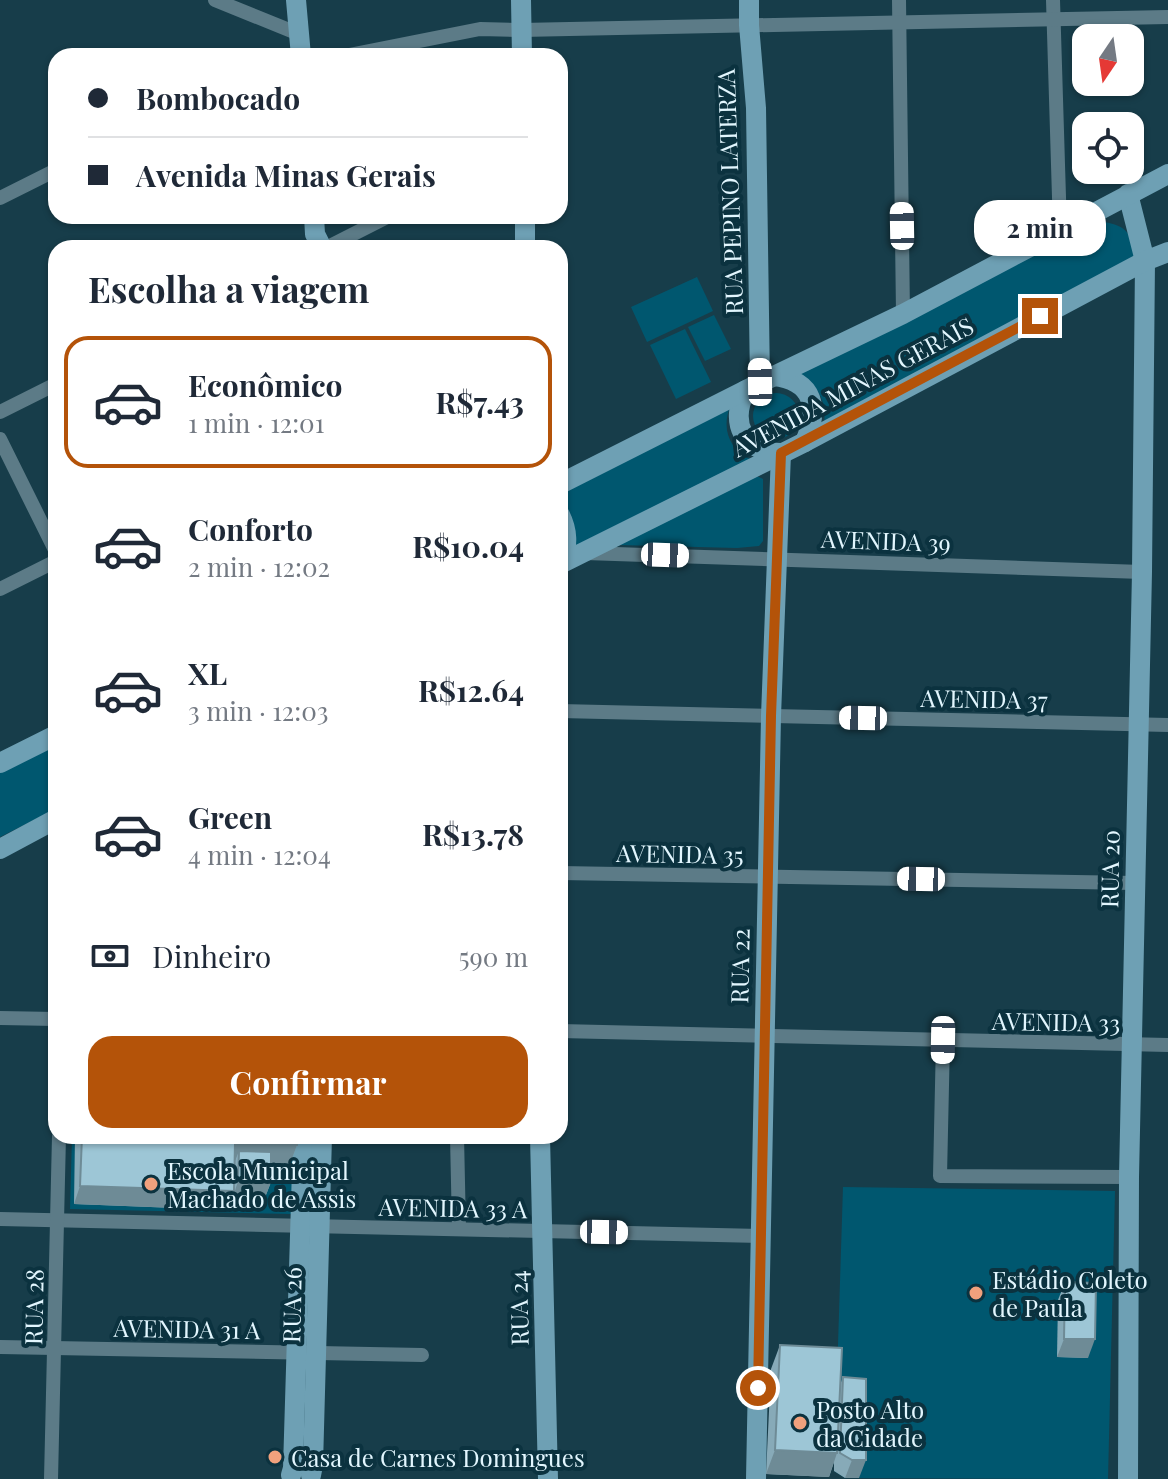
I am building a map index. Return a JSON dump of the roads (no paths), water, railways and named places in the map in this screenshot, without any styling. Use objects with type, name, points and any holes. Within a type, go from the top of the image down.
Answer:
[{"type":"street","points":[[215,0],[299,34]]},
{"type":"street","points":[[296,0],[300,48]]},
{"type":"street","points":[[521,0],[522,48]]},
{"type":"street","name":"RUA PEPINO LATERZA","points":[[749,0],[756,108],[760,383]]},
{"type":"street","points":[[899,0],[903,314]]},
{"type":"street","points":[[1053,0],[1060,230]]},
{"type":"street","points":[[384,48],[480,29],[1168,17]]},
{"type":"street","points":[[0,198],[48,174]]},
{"type":"street","name":"AVENIDA MINAS GERAIS","points":[[568,480],[903,314],[1168,174]]},
{"type":"street","name":"RUA 20","points":[[1128,194],[1145,261],[1142,572],[1129,1177],[1128,1479]]},
{"type":"street","points":[[340,240],[373,224]]},
{"type":"street","name":"AVENIDA MINAS GERAIS","points":[[568,560],[805,442],[1145,261],[1168,252]]},
{"type":"street","points":[[781,453],[760,450],[742,432],[739,407],[760,383],[783,377],[799,385],[810,399],[812,425],[805,442]]},
{"type":"street","points":[[0,412],[48,388]]},
{"type":"street","points":[[0,439],[48,536]]},
{"type":"street","name":"RUA 22","points":[[756,1479],[771,716],[781,453]]},
{"type":"street","name":"AVENIDA 39","points":[[568,560],[777,558],[1142,572]]},
{"type":"street","points":[[0,589],[48,565]]},
{"type":"street","name":"AVENIDA 37","points":[[568,711],[1168,725]]},
{"type":"street","points":[[0,763],[48,739]]},
{"type":"street","points":[[0,849],[48,823]]},
{"type":"street","name":"AVENIDA 35","points":[[568,873],[1135,883]]},
{"type":"street","points":[[0,1018],[48,1019]]},
{"type":"street","name":"AVENIDA 33","points":[[568,1031],[1168,1045]]},
{"type":"street","points":[[943,1040],[940,1176],[1129,1177]]},
{"type":"street","name":"RUA 28","points":[[51,1479],[59,1144]]},
{"type":"street","name":"RUA 26","points":[[304,1144],[310,1226]]},
{"type":"street","name":"RUA 26","points":[[301,1477],[313,1465],[306,1352],[310,1226],[321,1144]]},
{"type":"street","points":[[457,1144],[459,1229]]},
{"type":"street","name":"RUA 24","points":[[540,1144],[548,1479]]},
{"type":"street","name":"AVENIDA 33 A","points":[[0,1219],[761,1236]]},
{"type":"street","name":"AVENIDA 31 A","points":[[0,1347],[422,1355]]},
{"type":"place","name":"Escola Municipal Machado de Assis","points":[[151,1184]]},
{"type":"place","name":"Estádio Coleto de Paula","points":[[976,1293]]},
{"type":"place","name":"Posto Alto da Cidade","points":[[800,1423]]},
{"type":"place","name":"Casa de Carnes Domingues","points":[[275,1457]]}]
